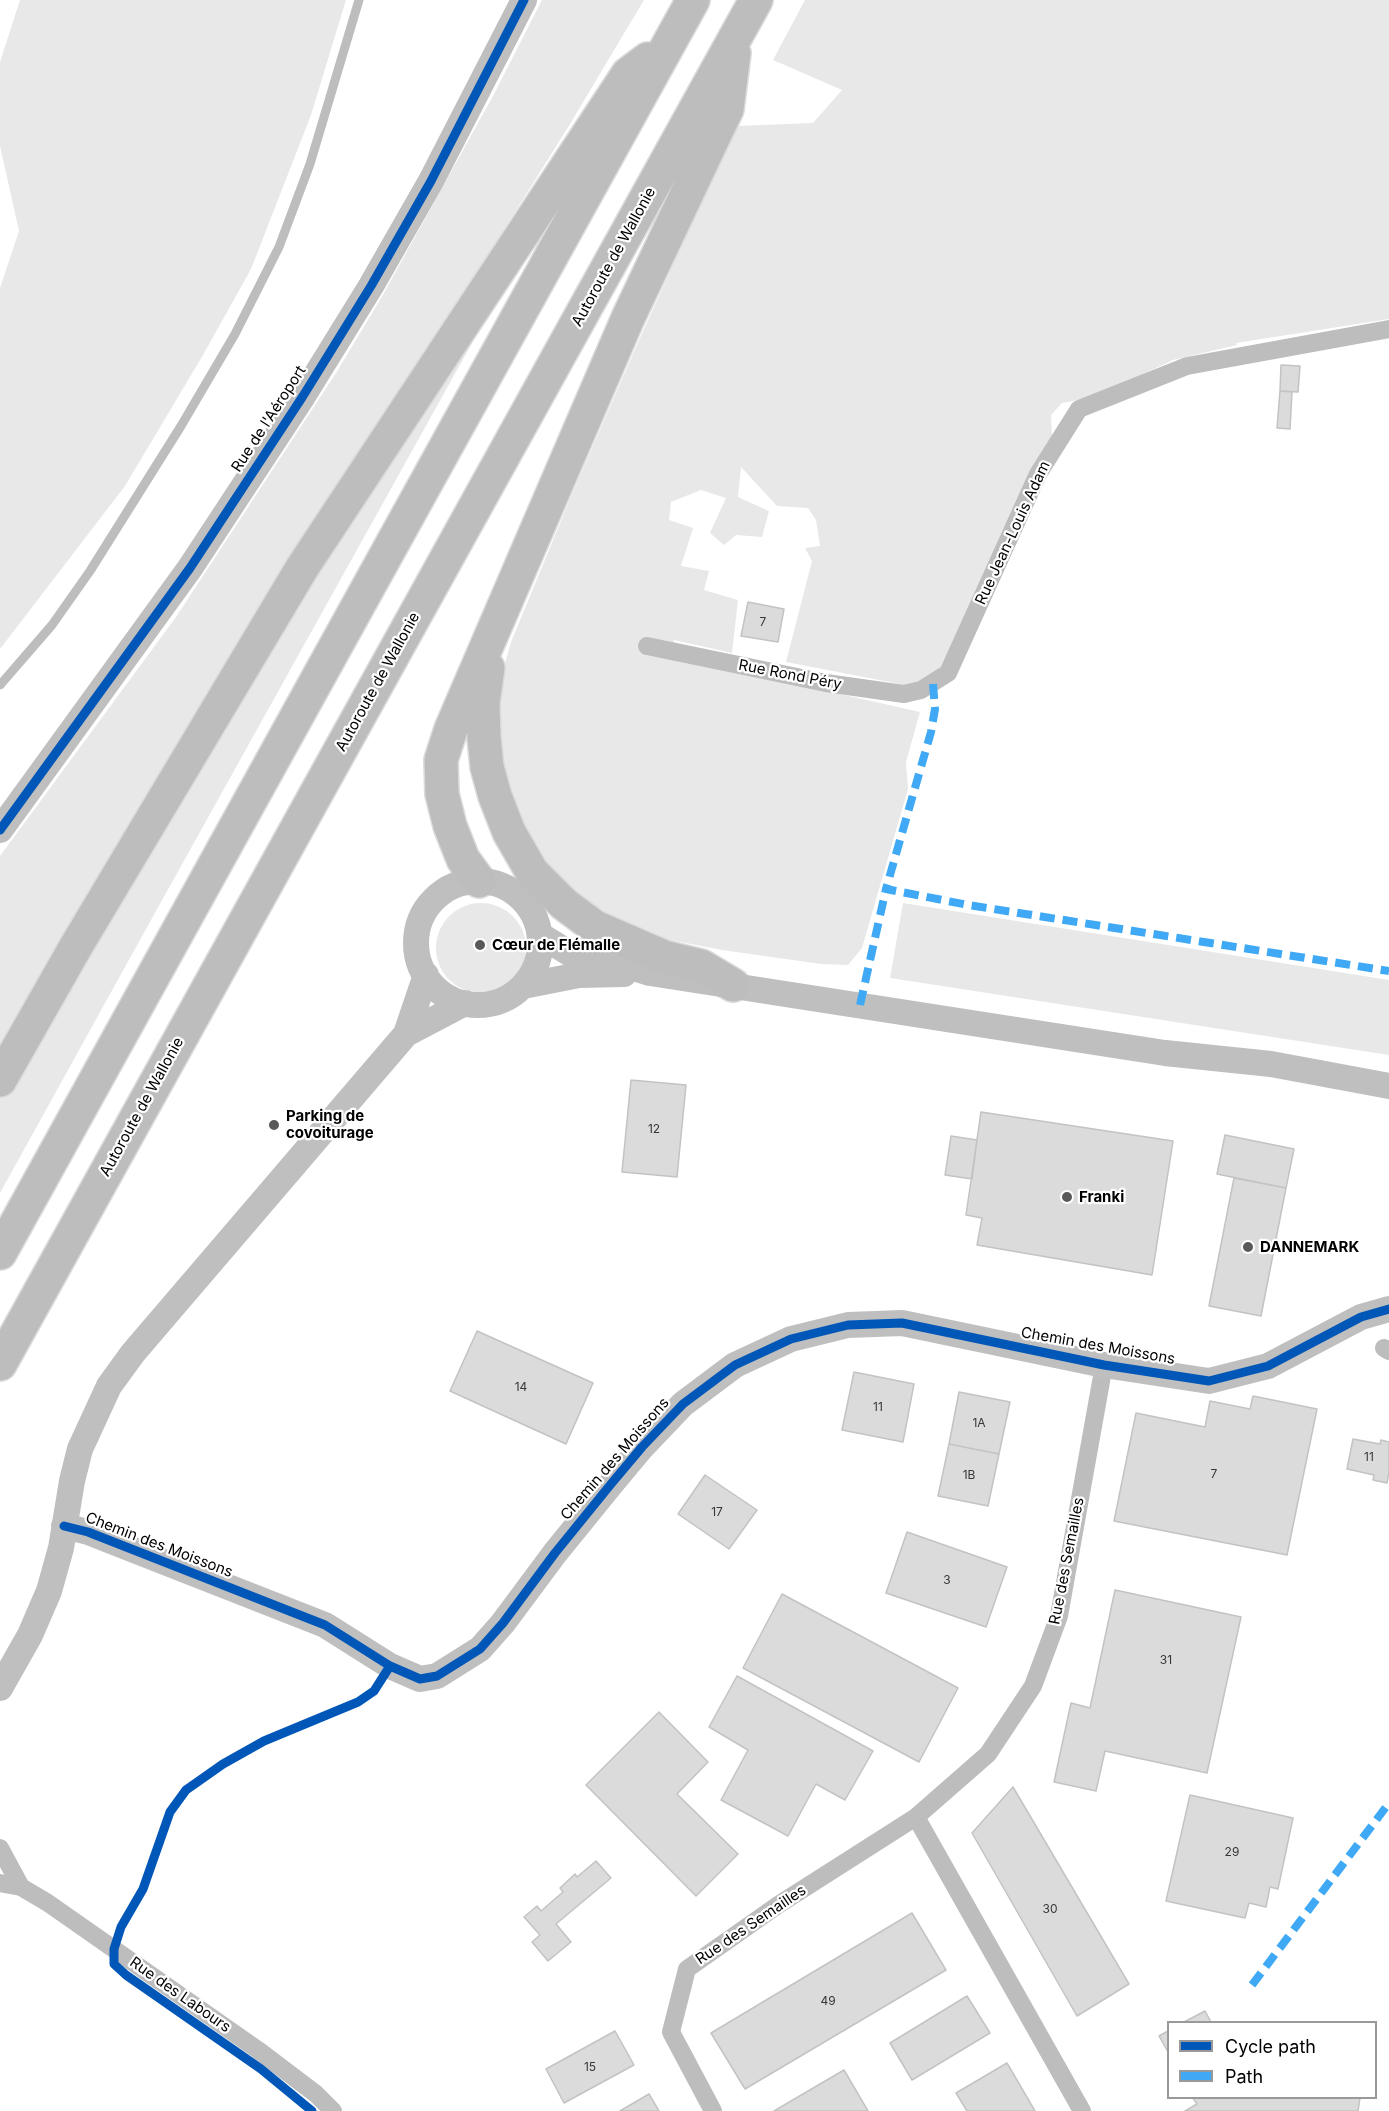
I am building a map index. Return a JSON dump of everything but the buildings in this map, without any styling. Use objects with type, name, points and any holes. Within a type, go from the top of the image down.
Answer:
[{"type":"highway","points":[[0,1253],[693,0]]},
{"type":"highway","name":"Autoroute de Wallonie","points":[[0,1364],[756,0]]},
{"type":"highway","points":[[479,881],[464,859],[450,826],[442,794],[441,760],[450,729],[628,318],[727,109],[736,35]]},
{"type":"highway","points":[[0,1080],[75,948],[302,568],[628,74],[669,44]]},
{"type":"highway","points":[[503,609],[488,663],[483,703],[484,737],[495,796],[509,832],[532,872],[564,904],[596,927],[664,957],[701,966],[733,986]]},
{"type":"street","name":"Rue de l'Aéroport","points":[[0,830],[190,568],[303,396],[371,286],[431,181],[524,0]]},
{"type":"street","name":"Rue Jean-Louis Adam","points":[[933,684],[948,673],[1038,474],[1080,409],[1187,366],[1389,329]]},
{"type":"street","name":"Rue Rond Péry","points":[[647,646],[826,683],[904,694],[933,684]]},
{"type":"street","points":[[479,881],[501,885],[520,897],[534,914],[540,935],[540,949],[532,975],[509,997],[492,1004],[465,1004],[441,993],[426,975],[417,954],[416,939],[426,909],[449,889],[464,883],[479,881]]},
{"type":"street","points":[[540,935],[569,953],[609,960],[650,974]]},
{"type":"street","points":[[523,986],[579,975],[650,974],[1166,1053],[1271,1064],[1389,1086]]},
{"type":"street","points":[[0,1688],[30,1635],[49,1591],[61,1548],[80,1449],[109,1386],[133,1353],[406,1034],[426,975]]},
{"type":"street","points":[[406,1034],[465,1004]]},
{"type":"street","name":"Chemin des Moissons","points":[[64,1526],[88,1532],[325,1625],[390,1666],[420,1679],[437,1676],[480,1649],[642,1447],[683,1404],[735,1365],[791,1339],[848,1325],[902,1323],[1104,1365],[1209,1382],[1268,1366],[1361,1317],[1389,1309]]},
{"type":"street","name":"Rue des Semailles","points":[[713,2111],[671,2032],[687,1969],[778,1905],[916,1817],[988,1754],[1034,1686],[1059,1616],[1104,1365]]},
{"type":"street","points":[[916,1817],[1082,2111]]},
{"type":"street","name":"Rue des Labours","points":[[0,1848],[21,1887]]},
{"type":"street","name":"Rue des Labours","points":[[0,1883],[21,1887],[204,2010],[291,2074],[333,2111]]},
{"type":"lane","points":[[0,685],[52,625],[90,571],[181,426],[240,324],[279,247],[310,164],[359,0]]},
{"type":"shaded area","points":[[20,0],[346,0],[311,115],[251,269],[125,486],[0,649],[0,288],[19,231],[0,146],[0,62]]},
{"type":"shaded area","points":[[542,0],[644,0],[503,231],[308,533],[0,1053],[0,856],[176,617],[336,373],[380,300],[493,96]]},
{"type":"shaded area","points":[[805,0],[1389,0],[1389,319],[1236,343],[1237,345],[1173,360],[1094,397],[1062,403],[1051,415],[1052,436],[941,667],[923,682],[905,685],[786,662],[812,561],[805,548],[820,546],[816,520],[808,508],[777,506],[741,467],[738,497],[769,511],[762,537],[736,535],[724,545],[710,533],[726,498],[701,490],[671,502],[669,520],[693,528],[681,566],[709,571],[704,590],[738,600],[732,653],[674,640],[671,656],[920,712],[906,762],[908,789],[862,948],[848,965],[821,964],[722,950],[629,932],[578,907],[510,815],[496,755],[500,681],[511,642],[639,340],[736,126],[813,123],[842,90],[773,60]]},
{"type":"shaded area","points":[[526,246],[0,1193],[0,1099],[43,1017],[270,644]]},
{"type":"shaded area","points":[[481,903],[498,906],[513,916],[523,931],[526,948],[523,965],[513,980],[498,990],[481,993],[464,990],[449,980],[439,965],[436,948],[439,931],[449,916],[464,906]]},
{"type":"shaded area","points":[[903,903],[1389,980],[1389,1055],[890,978]]},
{"type":"marked path","points":[[933,684],[935,709],[931,732],[886,889],[968,905],[1389,971]]},
{"type":"marked path","points":[[860,1005],[886,889]]},
{"type":"marked path","points":[[1252,1985],[1389,1803]]},
{"type":"cycle path","points":[[0,830],[190,568],[303,396],[371,286],[431,181],[524,0]]},
{"type":"cycle path","points":[[64,1526],[88,1532],[325,1625],[390,1666],[420,1679],[437,1676],[480,1649],[503,1623],[555,1553],[611,1484],[683,1404],[735,1365],[791,1339],[848,1325],[902,1323],[1104,1365],[1209,1381],[1268,1366],[1361,1317],[1389,1309]]},
{"type":"cycle path","points":[[312,2111],[261,2069],[126,1975],[114,1964],[114,1949],[121,1927],[143,1889],[170,1812],[186,1790],[223,1764],[264,1741],[358,1702],[374,1691],[390,1666]]},
{"type":"place","name":"Cœur de Flémalle","points":[[480,945]]},
{"type":"place","name":"Parking de covoiturage","points":[[274,1125]]},
{"type":"place","name":"Franki","points":[[1067,1197]]},
{"type":"place","name":"DANNEMARK","points":[[1248,1247]]}]
